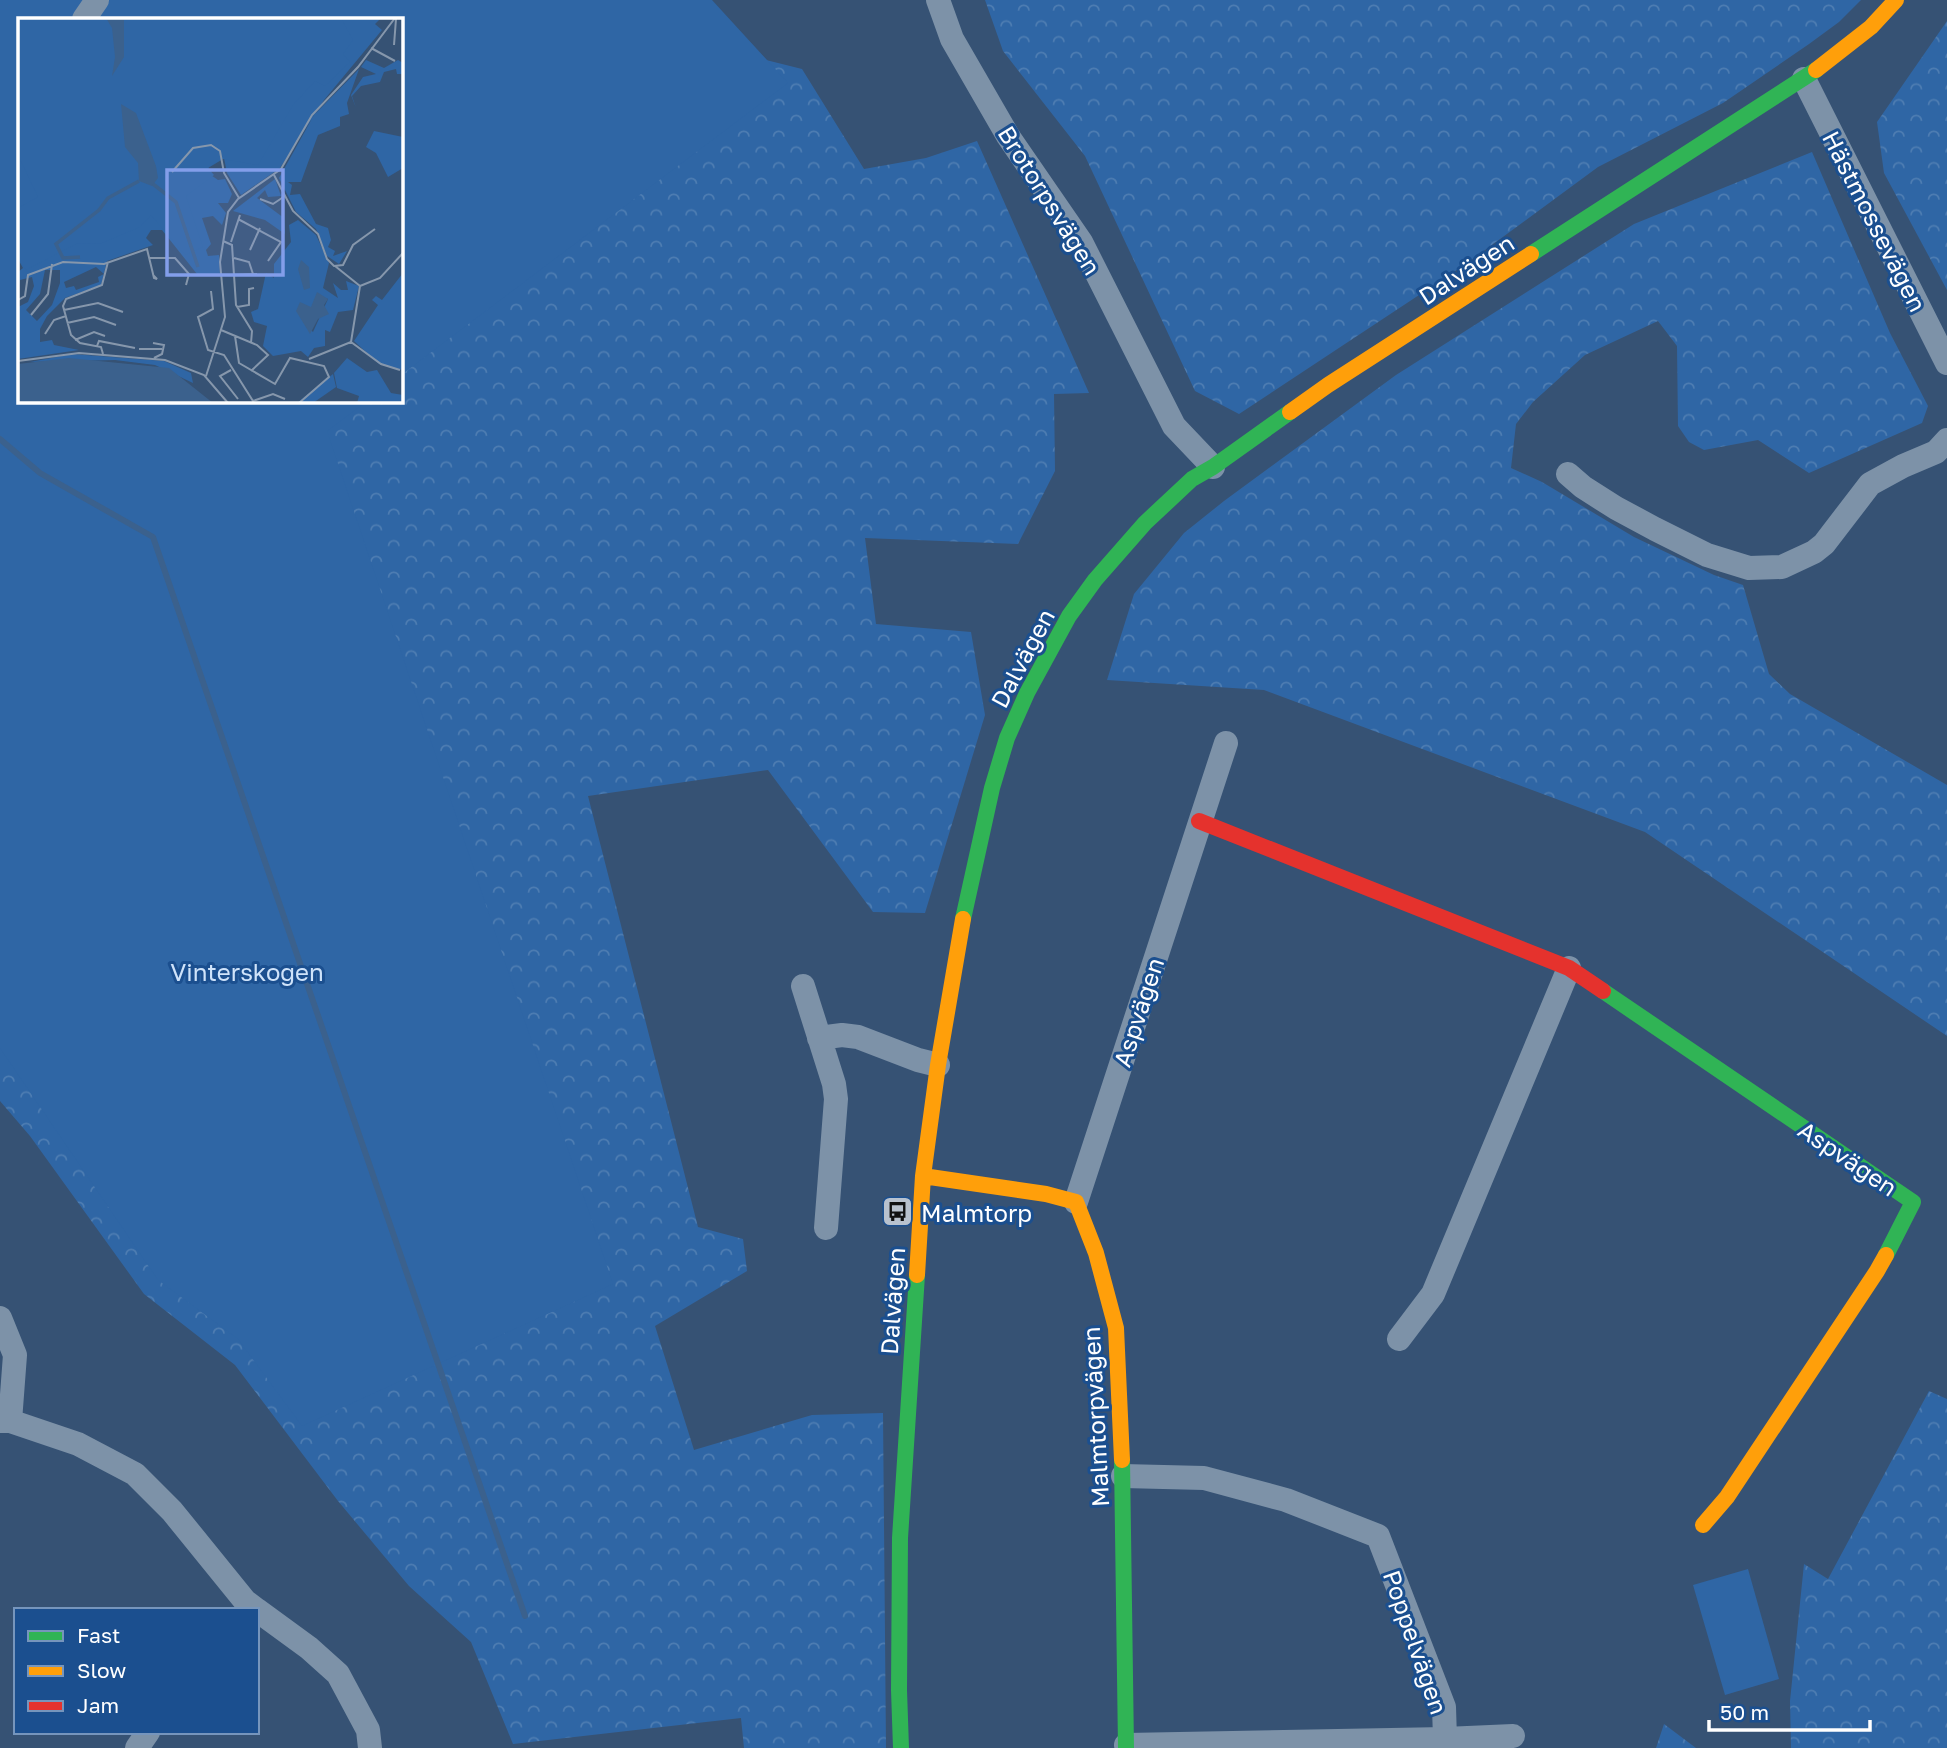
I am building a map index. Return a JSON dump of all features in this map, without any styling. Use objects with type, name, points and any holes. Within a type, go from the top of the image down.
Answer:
[{"type":"main road","name":"Dalvägen","points":[[901,1748],[900,1538],[923,1176],[938,1065],[964,914],[992,788],[1007,738],[1027,693],[1069,616],[1095,580],[1144,523],[1192,479],[1328,385],[1804,79],[1871,27],[1896,0]]},
{"type":"main road","name":"Aspvägen","points":[[1199,821],[1569,968],[1913,1202],[1877,1271],[1727,1497],[1703,1525]]},
{"type":"main road","points":[[923,1176],[1046,1194],[1076,1202]]},
{"type":"main road","name":"Malmtorpvägen","points":[[1076,1202],[1096,1253],[1116,1328],[1123,1476],[1126,1747]]},
{"type":"street","points":[[85,18],[97,0]]},
{"type":"street","name":"Brotorpsvägen","points":[[938,0],[952,40],[1008,136],[1081,242],[1174,426],[1213,467]]},
{"type":"street","name":"Hästmossevägen","points":[[1804,79],[1947,363]]},
{"type":"street","points":[[1568,474],[1616,508],[1707,555],[1749,568],[1782,567],[1814,552],[1824,544],[1870,485],[1911,462],[1936,452],[1947,440]]},
{"type":"street","name":"Aspvägen","points":[[1076,1202],[1226,743]]},
{"type":"street","points":[[1399,1339],[1433,1294],[1569,968]]},
{"type":"street","points":[[803,986],[834,1084],[836,1099],[826,1228]]},
{"type":"street","points":[[819,1038],[842,1035],[858,1037],[938,1065]]},
{"type":"street","points":[[0,1318],[15,1355],[5,1421],[78,1444],[135,1474],[172,1511],[249,1608]]},
{"type":"street","name":"Poppelvägen","points":[[1123,1476],[1204,1478],[1286,1500],[1378,1536],[1444,1707],[1445,1739],[1126,1747]]},
{"type":"street","points":[[259,1615],[309,1648],[338,1674],[368,1730],[370,1748]]},
{"type":"street","points":[[1445,1739],[1513,1736]]},
{"type":"green space","name":"Vinterskogen","points":[[0,0],[712,0],[788,83],[402,374],[402,18],[18,18],[18,402],[366,402],[327,431],[613,1284],[302,1426],[238,1339],[158,1280],[0,1048]]},
{"type":"green space","points":[[378,0],[698,43],[802,69],[864,169],[926,158],[977,141],[1089,393],[1054,394],[1055,471],[1018,544],[865,538],[876,624],[971,632],[985,715],[925,913],[873,912],[768,770],[588,796],[698,1227],[743,1239],[747,1271],[655,1326],[694,1450],[812,1415],[883,1413],[886,1748],[744,1748],[741,1718],[513,1744],[471,1642],[409,1586],[338,1501],[235,1365],[144,1294],[30,1136],[0,1101],[0,143],[18,402],[402,402],[402,18]]},
{"type":"green space","points":[[985,0],[1861,0],[1839,22],[1723,103],[1598,167],[1466,264],[1239,414],[1195,391],[1085,156],[1003,51]]},
{"type":"green space","points":[[1947,21],[1947,290],[1884,173],[1877,122]]},
{"type":"green space","points":[[1812,152],[1890,333],[1928,406],[1922,423],[1809,473],[1758,440],[1704,450],[1689,442],[1678,426],[1677,346],[1658,321],[1585,355],[1533,402],[1516,424],[1511,468],[1542,482],[1634,537],[1714,575],[1743,585],[1769,674],[1790,694],[1947,785],[1947,1036],[1645,832],[1264,690],[1107,680],[1134,594],[1184,533],[1224,501],[1396,375],[1634,224]]},
{"type":"green space","points":[[1929,1391],[1947,1399],[1947,1748],[1791,1748],[1790,1701],[1804,1564],[1828,1579]]},
{"type":"green space","points":[[1748,1569],[1779,1679],[1725,1695],[1693,1585]]},
{"type":"green space","points":[[1664,1724],[1696,1748],[1656,1748]]},
{"type":"waterway","points":[[0,439],[40,473],[153,537],[525,1616]]},
{"type":"traffic: fast","points":[[1531,254],[1816,70]]},
{"type":"traffic: fast","points":[[963,919],[992,788],[1007,738],[1027,693],[1069,616],[1095,580],[1145,523],[1192,479],[1290,412]]},
{"type":"traffic: fast","points":[[1603,991],[1913,1202],[1886,1255]]},
{"type":"traffic: fast","points":[[901,1748],[900,1538],[917,1275]]},
{"type":"traffic: fast","points":[[1122,1460],[1126,1748]]},
{"type":"traffic: slow","points":[[1816,70],[1871,27],[1896,0]]},
{"type":"traffic: slow","points":[[1290,412],[1531,254]]},
{"type":"traffic: slow","points":[[917,1275],[923,1176],[938,1065],[963,919]]},
{"type":"traffic: slow","points":[[923,1176],[1046,1194],[1076,1202],[1096,1253],[1116,1328],[1122,1460]]},
{"type":"traffic: slow","points":[[1703,1525],[1727,1497],[1886,1255]]},
{"type":"traffic: jam","points":[[1199,821],[1569,968],[1603,991]]},
{"type":"place","name":"Malmtorp","points":[[898,1212]]}]
